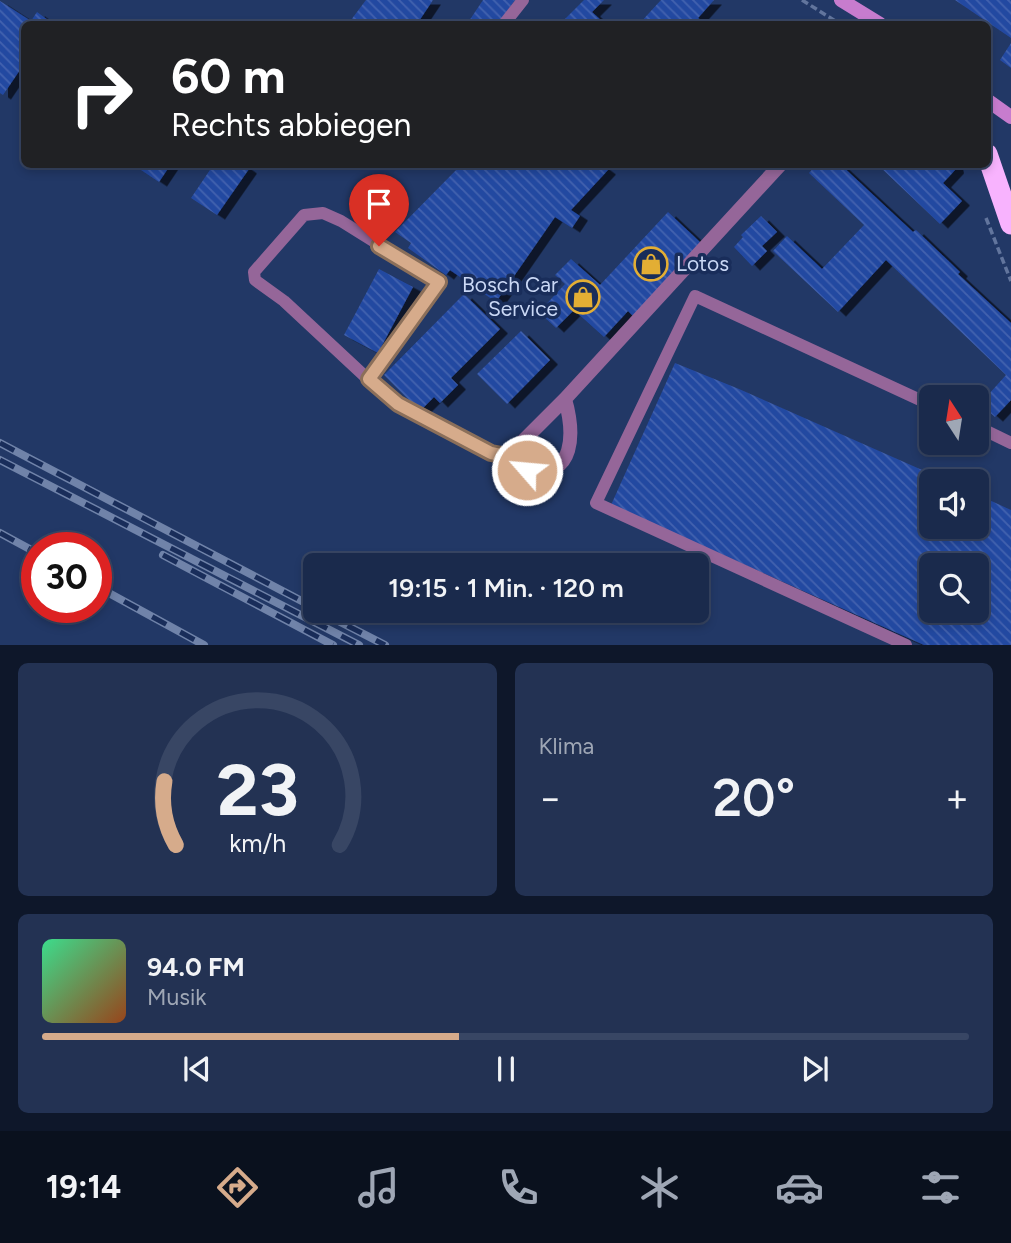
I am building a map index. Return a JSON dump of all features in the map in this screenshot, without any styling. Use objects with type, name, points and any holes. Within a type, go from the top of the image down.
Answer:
[{"type":"highway","points":[[991,166],[1011,224]]},
{"type":"street","points":[[841,0],[875,21]]},
{"type":"street","points":[[991,103],[1011,117]]},
{"type":"street","points":[[565,399],[571,426],[569,449],[565,459],[557,467],[545,471],[527,470],[516,458],[516,448],[565,399],[777,168]]},
{"type":"lane","points":[[506,21],[523,0]]},
{"type":"lane","points":[[369,379],[439,282],[341,220],[323,213],[304,215],[254,272],[255,280],[284,301],[369,379],[398,404],[491,453],[516,458]]},
{"type":"lane","points":[[906,645],[596,503],[695,296],[919,399]]},
{"type":"lane","points":[[989,432],[1011,443]]},
{"type":"path","points":[[802,0],[835,21]]},
{"type":"building","points":[[366,0],[433,0],[419,21],[350,21]]},
{"type":"building","points":[[483,0],[515,0],[500,21],[469,21]]},
{"type":"building","points":[[584,0],[604,0],[592,12],[602,21],[563,21]]},
{"type":"building","points":[[661,0],[714,0],[698,18],[702,21],[642,21]]},
{"type":"building","points":[[955,0],[1011,0],[1011,38],[991,24],[991,21],[986,21]]},
{"type":"building","points":[[0,1],[31,21],[21,21],[21,68],[3,95],[0,93]]},
{"type":"building","points":[[37,12],[49,21],[31,21]]},
{"type":"building","points":[[1011,43],[1011,68],[1000,60]]},
{"type":"building","points":[[138,168],[168,168],[159,182]]},
{"type":"building","points":[[211,168],[249,169],[217,215],[191,198]]},
{"type":"building","points":[[458,168],[608,170],[571,210],[580,216],[572,228],[555,217],[496,302],[450,270],[446,275],[408,248],[411,243],[395,232]]},
{"type":"building","points":[[813,168],[844,168],[913,232],[916,230],[1011,323],[1011,400],[995,417],[989,412],[989,394],[1006,375],[886,260],[838,312],[773,251],[787,236],[822,269],[864,225],[809,173]]},
{"type":"building","points":[[881,168],[956,168],[943,183],[962,201],[940,224]]},
{"type":"building","points":[[668,212],[701,243],[633,316],[628,311],[604,337],[574,310],[556,328],[539,312],[565,284],[555,275],[571,259],[600,285]]},
{"type":"building","points":[[761,216],[777,232],[762,246],[767,251],[752,266],[734,247],[743,237],[741,235]]},
{"type":"building","points":[[379,269],[413,287],[378,353],[344,335]]},
{"type":"building","points":[[464,294],[500,329],[451,378],[458,385],[440,403],[434,397],[420,411],[384,375]]},
{"type":"building","points":[[521,331],[550,360],[507,404],[477,374]]},
{"type":"building","points":[[675,363],[920,469],[919,539],[989,539],[989,500],[1011,510],[1011,645],[924,645],[611,505]]},
{"type":"railway","points":[[0,443],[303,602]]},
{"type":"railway","points":[[0,460],[359,645]]},
{"type":"railway","points":[[0,533],[21,544]]},
{"type":"railway","points":[[163,555],[333,645]]},
{"type":"railway","points":[[112,595],[204,645]]},
{"type":"railway","points":[[342,623],[385,645]]},
{"type":"place","name":"Lotos","points":[[651,264]]},
{"type":"place","name":"Bosch Car Service","points":[[583,297]]},
{"type":"route","points":[[379,246],[439,282],[369,379],[398,404],[491,453],[516,458],[527,470]]}]
